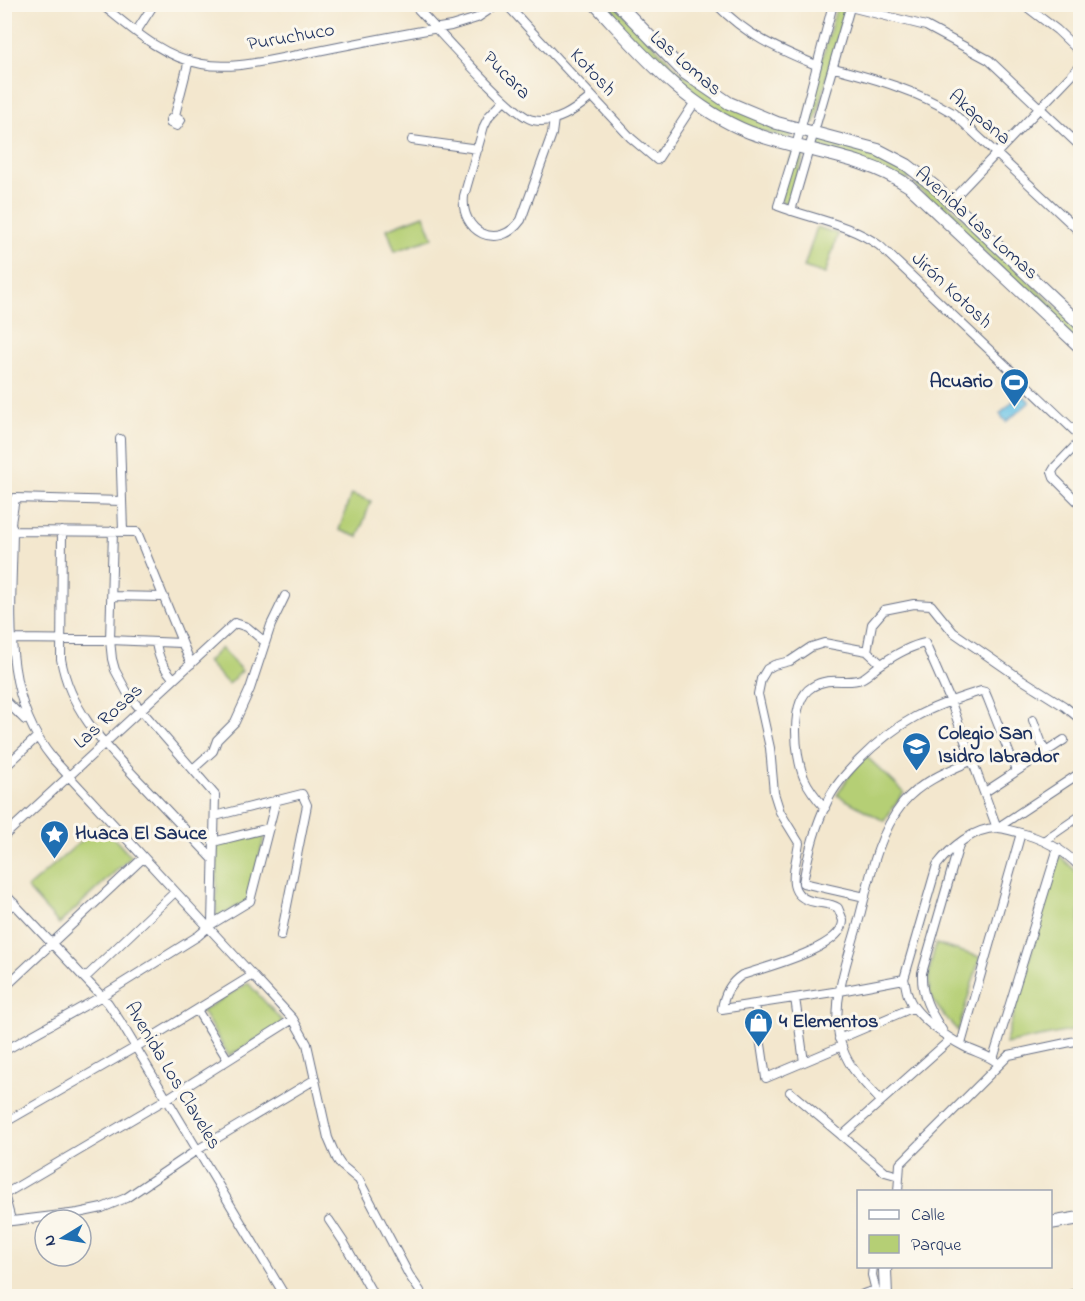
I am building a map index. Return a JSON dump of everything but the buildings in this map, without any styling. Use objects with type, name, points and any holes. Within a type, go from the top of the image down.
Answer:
[{"type":"street","name":"Puruchuco","points":[[101,4],[166,52],[202,64],[242,64],[437,29],[471,20],[489,12],[498,4]]},
{"type":"street","points":[[136,32],[154,4]]},
{"type":"street","name":"Pucara","points":[[413,4],[504,100],[525,118],[543,121],[554,119],[576,110],[591,97]]},
{"type":"street","name":"Kotosh","points":[[506,4],[591,97],[631,138],[657,160],[695,102]]},
{"type":"street","name":"Las Lomas","points":[[595,4],[669,81],[695,102],[747,131],[795,146]]},
{"type":"street","name":"Las Lomas","points":[[618,4],[685,73],[713,94],[760,117],[800,128]]},
{"type":"street","points":[[716,4],[741,27],[771,46],[816,64]]},
{"type":"street","points":[[795,146],[833,4]]},
{"type":"street","points":[[1023,4],[1057,30],[1080,52]]},
{"type":"street","points":[[791,211],[851,6],[926,26],[989,60],[1080,146]]},
{"type":"street","points":[[175,115],[189,60]]},
{"type":"street","points":[[951,201],[1080,66]]},
{"type":"street","name":"Akapana","points":[[834,68],[883,80],[929,99],[953,113],[1080,232]]},
{"type":"street","points":[[504,100],[489,116],[463,205],[465,215],[476,230],[483,235],[502,235],[516,227],[521,220],[552,134],[554,119]]},
{"type":"street","name":"Avenida Las Lomas","points":[[800,128],[878,150],[918,174],[951,201],[1080,324]]},
{"type":"street","points":[[412,140],[478,149]]},
{"type":"street","name":"Avenida Las Lomas","points":[[795,146],[884,172],[909,186],[1080,347]]},
{"type":"street","name":"Jirón Kotosh","points":[[795,146],[778,206],[852,230],[880,246],[1080,436]]},
{"type":"street","points":[[909,186],[918,174]]},
{"type":"street","points":[[120,439],[123,531]]},
{"type":"street","points":[[1080,441],[1052,472],[1054,478],[1080,504]]},
{"type":"street","points":[[122,501],[15,498],[11,523],[14,531],[9,578],[13,672],[29,725],[36,738],[69,777],[175,892],[210,925],[293,1019],[307,1044],[328,1138],[337,1159],[359,1180],[409,1275],[420,1291]]},
{"type":"street","points":[[14,531],[137,531],[191,664]]},
{"type":"street","points":[[62,531],[61,639],[64,672],[72,697],[104,744],[212,858]]},
{"type":"street","points":[[113,531],[110,640],[115,670],[124,689],[140,710],[214,793],[210,925]]},
{"type":"street","points":[[112,596],[164,597]]},
{"type":"street","points":[[193,770],[213,751],[217,740],[236,722],[250,689],[270,625],[285,596]]},
{"type":"street","points":[[867,651],[872,624],[884,609],[914,604],[931,605],[953,632],[1080,719]]},
{"type":"street","name":"Las Rosas","points":[[4,836],[235,623],[247,627],[265,642]]},
{"type":"street","points":[[12,639],[181,643]]},
{"type":"street","points":[[156,642],[157,654],[163,667],[174,679]]},
{"type":"street","points":[[881,664],[867,651],[824,643],[811,647],[790,661],[774,665],[767,669],[761,679],[758,694],[770,748],[774,793],[780,812],[799,843],[795,892],[800,898],[832,904],[838,908],[843,921],[840,930],[819,948],[742,975],[735,980],[723,999],[722,1009],[840,992],[904,979]]},
{"type":"street","points":[[825,808],[815,797],[804,777],[797,750],[797,712],[809,688],[821,682],[837,679],[861,679],[881,664],[925,643],[950,700],[997,828]]},
{"type":"street","points":[[865,897],[803,883],[814,831],[828,799],[852,768],[884,736],[920,712],[950,700],[981,691],[985,692],[1016,770]]},
{"type":"street","points":[[4,699],[29,725]]},
{"type":"street","points":[[1033,720],[1045,752]]},
{"type":"street","points":[[5,768],[36,738]]},
{"type":"street","points":[[985,792],[1064,740]]},
{"type":"street","points":[[880,1100],[851,1068],[841,1042],[840,992],[865,897],[883,837],[904,802],[919,788],[973,760]]},
{"type":"street","points":[[996,1062],[948,1037],[914,1007],[909,998],[904,979],[937,865],[946,853],[967,838],[979,832],[997,828],[1080,773]]},
{"type":"street","points":[[215,816],[302,794],[306,805],[281,936]]},
{"type":"street","points":[[4,1040],[8,1049],[102,996],[250,901],[276,800]]},
{"type":"street","points":[[1045,840],[1080,816]]},
{"type":"street","points":[[213,842],[269,828]]},
{"type":"street","points":[[997,828],[1045,840],[1078,861]]},
{"type":"street","points":[[961,1044],[1021,833]]},
{"type":"street","points":[[948,1037],[925,1000],[922,973],[959,845]]},
{"type":"street","points":[[996,1062],[1058,848]]},
{"type":"street","points":[[4,988],[143,858]]},
{"type":"street","points":[[85,978],[175,892]]},
{"type":"street","name":"Avenida Los Claveles","points":[[4,893],[102,996],[120,1021],[285,1296]]},
{"type":"street","points":[[4,912],[14,903]]},
{"type":"street","points":[[4,1123],[136,1047],[252,975]]},
{"type":"street","points":[[795,998],[804,1062]]},
{"type":"street","points":[[755,1004],[766,1078],[804,1062],[914,1007]]},
{"type":"street","points":[[197,1010],[228,1060]]},
{"type":"street","points":[[293,1019],[168,1098],[5,1194],[8,1221],[78,1213],[102,1208],[126,1198],[196,1150],[315,1080]]},
{"type":"street","points":[[842,1136],[948,1037]]},
{"type":"street","points":[[898,1190],[900,1164],[996,1062],[1009,1055],[1080,1040]]},
{"type":"street","points":[[790,1092],[885,1172],[899,1176]]},
{"type":"street","points":[[1052,1223],[1080,1218]]},
{"type":"street","points":[[328,1220],[343,1240],[374,1296]]},
{"type":"street","points":[[873,1268],[872,1275],[884,1294]]},
{"type":"street","points":[[884,1294],[886,1268]]},
{"type":"street","points":[[860,1296],[867,1292],[884,1294]]},
{"type":"street","points":[[1063,1296],[1080,1293]]},
{"type":"green space","points":[[601,5],[614,5],[681,73],[790,130],[789,139],[748,127],[684,90]]},
{"type":"green space","points":[[837,5],[847,5],[815,123],[805,121]]},
{"type":"green space","points":[[819,138],[870,151],[893,161],[912,176],[908,180],[815,146],[815,140]]},
{"type":"green space","points":[[793,152],[802,152],[804,155],[789,202],[784,204],[780,198]]},
{"type":"green space","points":[[923,180],[1080,330],[1080,346],[915,185]]},
{"type":"green space","points":[[424,215],[433,238],[395,251],[387,229]]},
{"type":"green space","points":[[817,227],[838,234],[825,274],[804,267]]},
{"type":"green space","points":[[351,494],[371,501],[358,537],[339,530]]},
{"type":"green space","points":[[221,648],[242,671],[228,684],[207,662]]},
{"type":"green space","points":[[866,756],[904,792],[884,821],[837,795],[851,773]]},
{"type":"green space","points":[[101,824],[131,857],[59,924],[27,888]]},
{"type":"green space","points":[[266,831],[248,900],[218,918],[216,917],[217,842]]},
{"type":"green space","points":[[1059,855],[1080,875],[1080,1029],[1005,1044]]},
{"type":"green space","points":[[936,944],[980,957],[958,1031],[939,1009],[930,991],[929,971]]},
{"type":"green space","points":[[248,983],[284,1023],[229,1056],[202,1011]]},
{"type":"water","name":"Acuario","points":[[1021,393],[1030,402],[1006,422],[1000,414]]},
{"type":"place","name":"Acuario","points":[[1014,408]]},
{"type":"place","name":"Colegio San Isidro labrador","points":[[917,772]]},
{"type":"place","name":"Huaca El Sauce","points":[[54,860]]},
{"type":"place","name":"4 Elementos","points":[[758,1048]]}]
